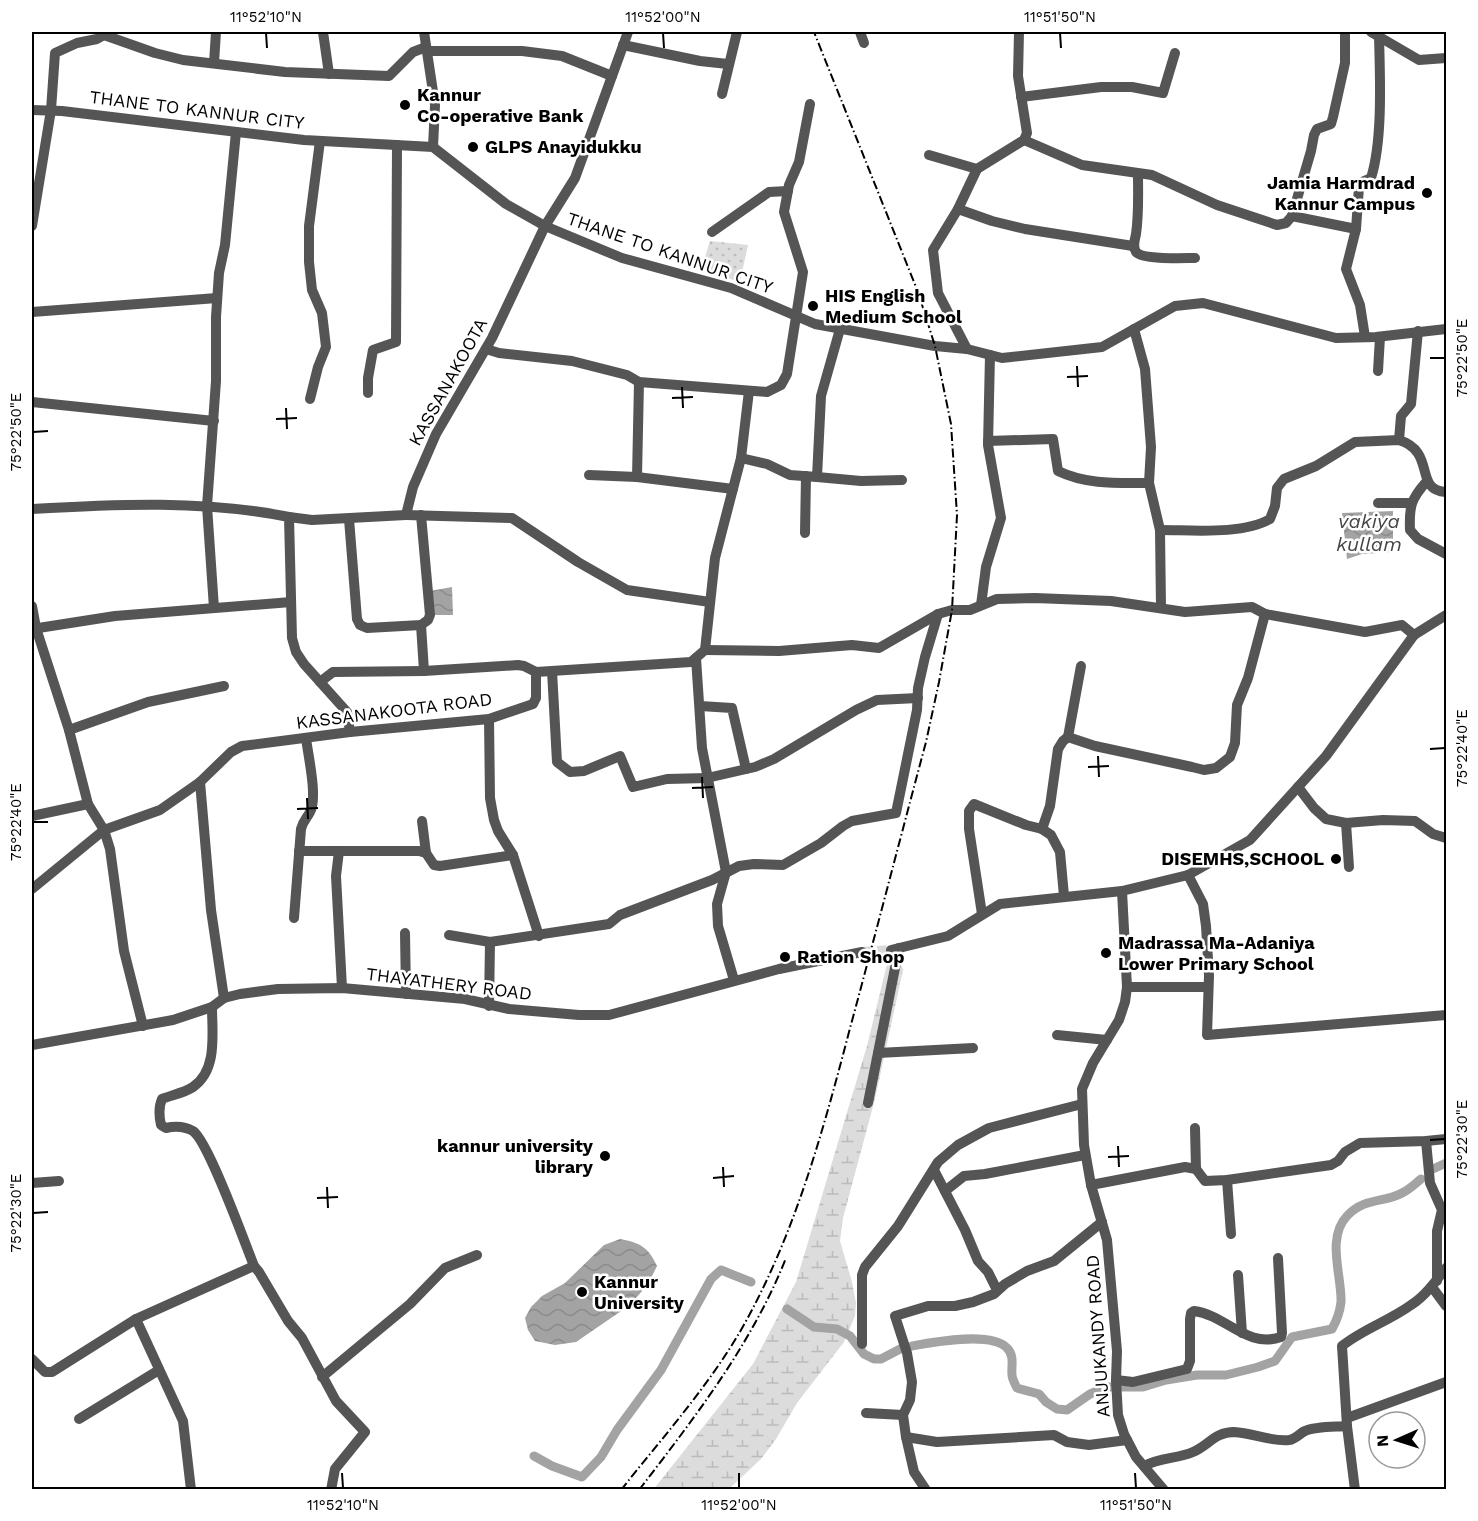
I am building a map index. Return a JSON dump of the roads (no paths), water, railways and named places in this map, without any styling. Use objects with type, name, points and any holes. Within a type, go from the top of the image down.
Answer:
[{"type":"street","points":[[214,63],[216,32]]},
{"type":"street","points":[[323,32],[329,74]]},
{"type":"street","points":[[424,32],[435,105],[433,147]]},
{"type":"street","name":"KASSANAKOOTA","points":[[406,515],[413,487],[436,434],[486,349],[526,270],[545,226],[575,178],[628,32]]},
{"type":"street","points":[[722,94],[737,32]]},
{"type":"street","points":[[860,32],[864,43]]},
{"type":"street","points":[[967,349],[938,293],[933,250],[958,209],[978,169],[1024,140],[1027,133],[1018,76],[1019,32]]},
{"type":"street","points":[[1024,140],[1082,165],[1152,175],[1217,205],[1277,225],[1286,223],[1292,216],[1314,135],[1317,129],[1330,124],[1334,117],[1345,63],[1345,32]]},
{"type":"street","points":[[32,226],[33,208],[51,110],[55,53],[77,43],[97,39],[105,33],[155,53],[183,60],[285,72],[389,76],[413,52],[427,50],[522,51],[562,56],[612,76]]},
{"type":"street","points":[[1375,34],[1419,60],[1446,58]]},
{"type":"street","points":[[1365,337],[1360,305],[1346,269],[1356,229],[1359,187],[1371,178],[1377,149],[1380,75],[1375,34]]},
{"type":"street","points":[[623,45],[700,61],[728,64]]},
{"type":"street","points":[[1021,97],[1101,87],[1132,87],[1163,93],[1175,53]]},
{"type":"street","points":[[486,349],[499,353],[572,361],[627,375],[639,382],[768,392],[781,385],[787,374],[803,272],[784,212],[788,191],[799,162],[810,105]]},
{"type":"street","name":"THANE TO KANNUR CITY","points":[[32,110],[51,110],[320,141],[433,147],[506,204],[545,226],[622,258],[731,288],[815,324],[935,346],[967,349],[1002,358],[1102,347],[1175,306],[1203,303],[1336,338],[1380,337],[1446,329]]},
{"type":"street","points":[[214,608],[207,506],[216,381],[217,298],[225,245],[236,132]]},
{"type":"street","points":[[310,399],[326,347],[322,313],[312,291],[309,262],[309,226],[320,141]]},
{"type":"street","points":[[368,393],[373,351],[396,342],[397,145]]},
{"type":"street","points":[[929,154],[978,169]]},
{"type":"street","points":[[1138,174],[1138,219],[1133,246],[1136,252],[1141,255],[1195,258]]},
{"type":"street","points":[[712,232],[769,192],[788,191]]},
{"type":"street","points":[[958,209],[1025,229],[1133,246]]},
{"type":"street","points":[[1292,216],[1356,229]]},
{"type":"street","points":[[32,312],[217,298]]},
{"type":"street","points":[[817,477],[821,396],[840,328]]},
{"type":"street","points":[[1134,329],[1145,369],[1151,447],[1149,483],[1160,530],[1161,608]]},
{"type":"street","points":[[1399,440],[1401,416],[1408,410],[1412,398],[1418,332]]},
{"type":"street","points":[[1378,371],[1380,337]]},
{"type":"street","points":[[981,605],[986,567],[1001,518],[988,441],[990,355]]},
{"type":"street","points":[[637,477],[639,382]]},
{"type":"street","points":[[705,650],[715,558],[741,458],[749,391]]},
{"type":"street","points":[[32,402],[214,421]]},
{"type":"street","points":[[988,441],[1053,439],[1058,471],[1068,476],[1087,482],[1149,483]]},
{"type":"street","points":[[1160,530],[1233,529],[1263,524],[1270,519],[1275,506],[1277,488],[1284,479],[1316,466],[1355,442],[1399,440],[1408,444],[1419,454],[1425,465],[1427,481],[1431,488],[1446,492]]},
{"type":"street","points":[[741,458],[761,462],[790,475],[861,481],[902,480]]},
{"type":"street","points":[[589,475],[637,477],[734,489]]},
{"type":"street","points":[[805,533],[806,476]]},
{"type":"street","points":[[1427,481],[1414,495],[1410,530],[1412,534],[1446,554]]},
{"type":"street","points":[[1378,503],[1412,503]]},
{"type":"street","points":[[32,509],[94,505],[207,506],[312,520],[406,515],[512,518],[578,562],[627,590],[710,602]]},
{"type":"street","points":[[349,519],[357,619],[360,625],[367,628],[421,625],[428,620],[430,615],[421,515]]},
{"type":"street","points":[[289,517],[292,638],[296,652],[347,712],[350,732]]},
{"type":"street","points":[[320,682],[333,672],[424,671],[518,665],[536,672],[692,662],[705,650],[779,651],[852,645],[879,648],[938,614],[952,610],[970,610],[997,599],[1111,601],[1185,612],[1252,607],[1265,614],[1365,632],[1402,625],[1414,634]]},
{"type":"street","points":[[34,629],[115,616],[291,602]]},
{"type":"street","points":[[32,606],[34,629],[69,730],[88,804],[104,830],[113,863],[124,951],[143,1026]]},
{"type":"street","points":[[449,935],[490,942],[609,924],[620,915],[712,880],[739,866],[783,865],[821,843],[852,821],[896,813],[915,722],[925,657],[938,614]]},
{"type":"street","points":[[1068,737],[1095,746],[1204,770],[1216,768],[1230,757],[1235,743],[1237,705],[1248,678],[1265,614]]},
{"type":"street","points":[[868,1103],[895,949],[948,936],[1000,904],[1122,891],[1188,875],[1250,840],[1326,756],[1414,634],[1446,615]]},
{"type":"street","points":[[421,625],[424,671]]},
{"type":"street","points":[[696,658],[702,748],[726,872],[717,904],[718,926],[734,980]]},
{"type":"street","points":[[1042,829],[1050,806],[1058,749],[1068,737],[1081,666]]},
{"type":"street","points":[[552,670],[557,762],[570,772],[584,771],[620,756],[633,787],[667,779],[707,778],[746,769],[774,759],[877,700],[918,698]]},
{"type":"street","name":"KASSANAKOOTA ROAD","points":[[32,889],[104,830],[160,810],[200,782],[231,752],[242,746],[350,732],[489,719],[533,704],[536,698],[536,672]]},
{"type":"street","points":[[69,730],[148,702],[224,686]]},
{"type":"street","points":[[700,706],[732,708],[746,769]]},
{"type":"street","points":[[489,719],[490,798],[498,831],[513,855],[538,936]]},
{"type":"street","points":[[294,918],[301,829],[304,818],[311,811],[313,797],[306,738]]},
{"type":"street","points":[[200,782],[212,910],[224,998]]},
{"type":"street","points":[[1298,787],[1326,819],[1347,823],[1383,820],[1415,821],[1433,834],[1446,838]]},
{"type":"street","points":[[32,816],[88,804]]},
{"type":"street","points":[[982,914],[969,829],[969,811],[974,804],[1042,829],[1051,835],[1060,852],[1064,896]]},
{"type":"street","points":[[422,821],[426,853],[434,865],[513,855]]},
{"type":"street","points":[[1347,823],[1349,867]]},
{"type":"street","points":[[299,851],[419,850],[426,853]]},
{"type":"street","points":[[339,851],[336,876],[342,988]]},
{"type":"street","points":[[1188,875],[1203,904],[1206,926],[1207,1035],[1446,1016]]},
{"type":"street","name":"ANJUKANDY ROAD","points":[[1122,891],[1127,987],[1125,1002],[1119,1020],[1093,1063],[1082,1089],[1085,1155],[1107,1240],[1114,1300],[1118,1415],[1127,1440],[1144,1466],[1164,1490]]},
{"type":"street","points":[[405,933],[406,994]]},
{"type":"street","points":[[489,1006],[490,942]]},
{"type":"street","name":"THAYATHERY ROAD","points":[[32,1045],[173,1020],[212,1007],[224,998],[278,989],[342,988],[465,999],[489,1006],[579,1016],[609,1015],[734,980],[862,952]]},
{"type":"street","points":[[1127,987],[1208,987]]},
{"type":"street","points":[[212,1007],[210,1066],[202,1080],[192,1088],[162,1099],[159,1106],[160,1121],[161,1125],[166,1128],[178,1126],[194,1132],[199,1139],[212,1162],[254,1266],[288,1321],[302,1338],[336,1401],[364,1432],[335,1469],[331,1490]]},
{"type":"street","points":[[1057,1035],[1107,1040]]},
{"type":"street","points":[[878,1053],[973,1048]]},
{"type":"street","points":[[862,1344],[862,1275],[898,1226],[938,1162],[973,1135],[989,1128],[1082,1104]]},
{"type":"street","points":[[1195,1128],[1196,1169],[1205,1181],[1331,1165],[1338,1161],[1345,1152],[1360,1143],[1446,1139]]},
{"type":"street","points":[[1426,1141],[1430,1183],[1442,1210],[1437,1232],[1434,1284],[1446,1306]]},
{"type":"street","points":[[945,1191],[969,1174],[985,1174],[1085,1155]]},
{"type":"street","points":[[1091,1185],[1185,1167],[1196,1169]]},
{"type":"street","points":[[934,1170],[978,1261],[988,1272],[997,1290]]},
{"type":"street","points":[[1227,1180],[1231,1234]]},
{"type":"street","points":[[32,1183],[59,1181]]},
{"type":"street","points":[[926,1490],[914,1472],[906,1437],[903,1415],[910,1400],[912,1382],[907,1353],[895,1316],[928,1306],[955,1306],[974,1302],[994,1294],[1033,1268],[1050,1264],[1102,1222]]},
{"type":"street","points":[[322,1377],[410,1304],[445,1268],[477,1256]]},
{"type":"street","points":[[1116,1380],[1133,1382],[1187,1369],[1190,1361],[1190,1319],[1194,1311],[1218,1318],[1242,1333],[1260,1340],[1274,1340],[1281,1337],[1278,1258]]},
{"type":"street","points":[[32,1359],[45,1371],[52,1372],[136,1319],[254,1266]]},
{"type":"street","points":[[1355,1490],[1347,1422],[1342,1346],[1352,1338],[1412,1305],[1434,1284],[1446,1268]]},
{"type":"street","points":[[1238,1275],[1242,1333]]},
{"type":"street","points":[[136,1319],[183,1421],[191,1490]]},
{"type":"street","points":[[79,1419],[159,1370]]},
{"type":"street","points":[[1144,1466],[1163,1458],[1190,1453],[1211,1438],[1226,1432],[1293,1439],[1307,1430],[1347,1422],[1446,1382]]},
{"type":"street","points":[[866,1413],[903,1415]]},
{"type":"street","points":[[906,1437],[937,1442],[1054,1435],[1067,1442],[1089,1445],[1127,1440]]},
{"type":"water","name":"vakiya kullam","points":[[1393,511],[1393,552],[1362,554],[1347,559],[1342,513]]},
{"type":"water","points":[[452,587],[453,615],[433,615],[430,591]]},
{"type":"water","points":[[620,1239],[643,1247],[654,1260],[657,1266],[648,1284],[630,1305],[576,1342],[555,1345],[535,1341],[528,1330],[525,1318],[531,1307],[542,1296],[565,1283],[604,1245]]},
{"type":"waterway","points":[[1433,1169],[1446,1163]]},
{"type":"waterway","points":[[912,1346],[962,1339],[988,1340],[999,1343],[1011,1354],[1012,1377],[1017,1388],[1039,1394],[1057,1409],[1067,1410],[1090,1394],[1107,1387],[1143,1387],[1166,1380],[1197,1375],[1226,1375],[1258,1367],[1275,1361],[1292,1337],[1332,1329],[1341,1302],[1336,1258],[1337,1235],[1347,1216],[1368,1203],[1405,1192],[1421,1179]]},
{"type":"waterway","points":[[534,1456],[552,1466],[582,1477],[601,1457],[617,1430],[661,1370],[711,1279],[721,1270],[751,1282]]},
{"type":"waterway","points":[[787,1309],[814,1327],[837,1329],[850,1336],[864,1354],[874,1359],[881,1359],[902,1348]]},
{"type":"tunnel","points":[[862,952],[891,950]]},
{"type":"railway","points":[[621,1490],[684,1412],[714,1372],[741,1330],[776,1259],[805,1185],[828,1109],[926,742],[952,610],[957,515],[951,424],[935,346],[918,292],[814,32]]},
{"type":"railway","points":[[639,1490],[721,1379],[757,1320],[786,1258]]},
{"type":"place","name":"Kannur Co-operative Bank","points":[[405,105]]},
{"type":"place","name":"GLPS Anayidukku","points":[[473,147]]},
{"type":"place","name":"Jamia Harmdrad Kannur Campus","points":[[1427,193]]},
{"type":"place","name":"HIS English Medium School","points":[[813,306]]},
{"type":"place","name":"DISEMHS,SCHOOL","points":[[1336,859]]},
{"type":"place","name":"Madrassa Ma-Adaniya Lower Primary School","points":[[1106,953]]},
{"type":"place","name":"Ration Shop","points":[[785,957]]},
{"type":"place","name":"kannur university library","points":[[605,1156]]},
{"type":"place","name":"Kannur University","points":[[582,1292]]}]
